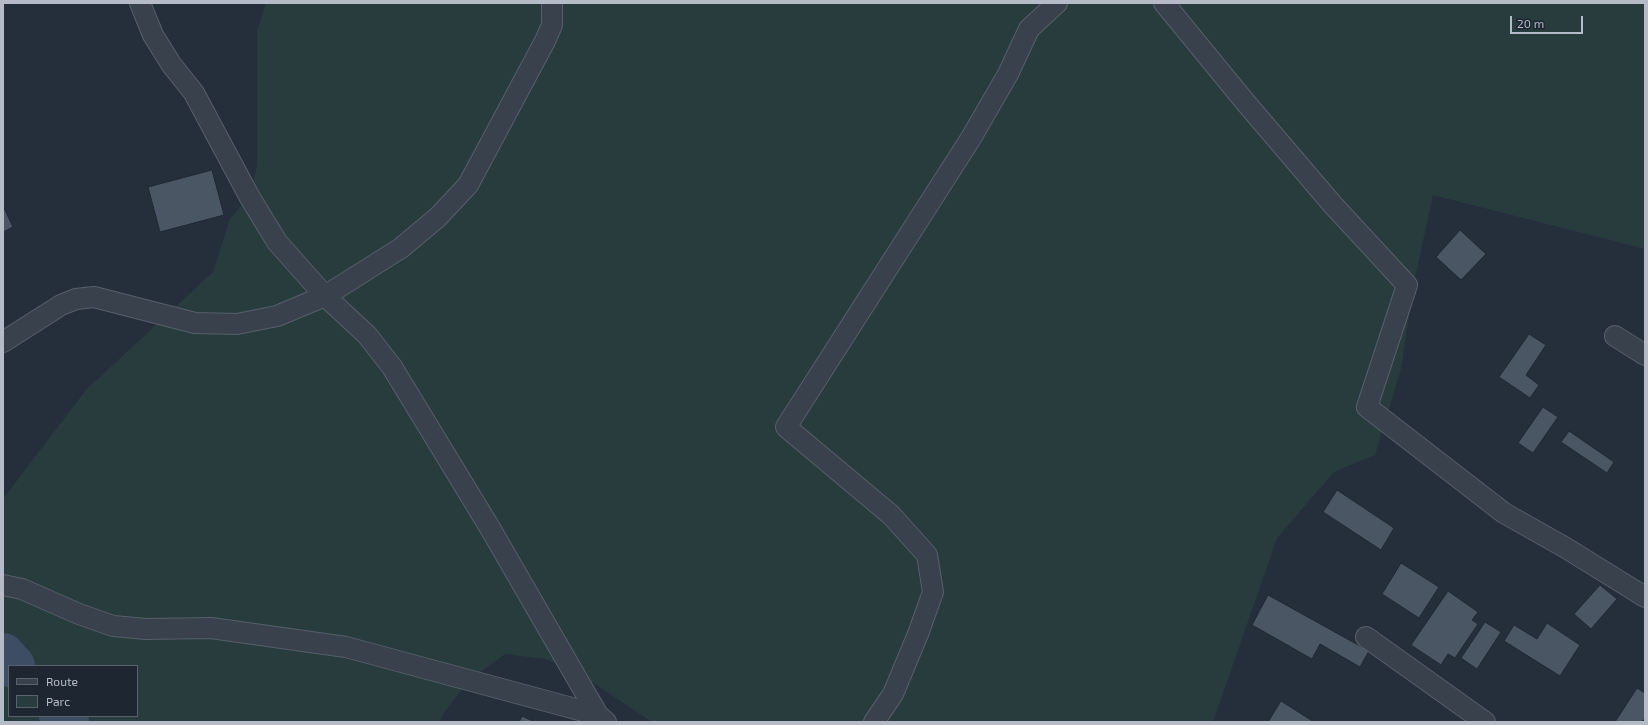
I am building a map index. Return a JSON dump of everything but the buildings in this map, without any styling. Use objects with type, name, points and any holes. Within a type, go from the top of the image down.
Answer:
[{"type":"street","points":[[140,3],[153,35],[171,64],[194,93],[249,196],[276,242],[325,296],[367,335],[392,367],[490,528],[602,718]]},
{"type":"street","points":[[3,342],[61,305],[76,299],[94,298],[195,323],[237,324],[277,316],[325,296],[401,248],[438,218],[468,184],[545,41],[552,25],[552,3]]},
{"type":"street","points":[[874,722],[892,694],[918,634],[933,592],[928,555],[891,515],[786,427],[971,138],[1008,74],[1029,29],[1057,3]]},
{"type":"street","points":[[1164,3],[1246,103],[1328,199],[1406,285],[1367,406],[1504,514],[1566,548],[1645,596]]},
{"type":"street","points":[[1615,336],[1645,355]]},
{"type":"street","points":[[3,585],[22,589],[79,614],[113,626],[146,629],[211,628],[346,647],[602,718]]},
{"type":"street","points":[[1366,637],[1485,722]]},
{"type":"green space","points":[[266,3],[1645,3],[1645,249],[1433,195],[1413,287],[1401,369],[1375,455],[1334,472],[1277,538],[1213,722],[652,722],[586,678],[546,659],[505,654],[469,680],[443,714],[440,722],[3,722],[3,499],[86,390],[213,272],[230,219],[249,196],[257,167],[257,31]]},
{"type":"waterway","points":[[3,655],[12,665]]},
{"type":"waterway","points":[[62,717],[67,722]]}]
